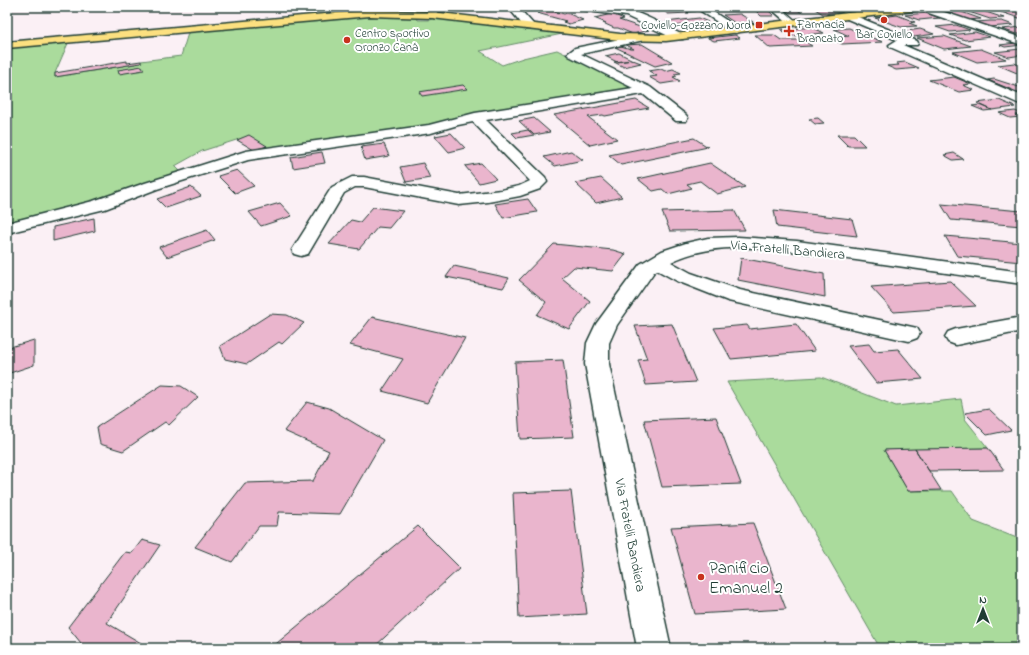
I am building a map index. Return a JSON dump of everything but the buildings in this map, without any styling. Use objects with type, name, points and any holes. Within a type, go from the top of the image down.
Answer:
[{"type":"main road","points":[[640,38],[679,37],[793,23],[848,12],[861,14],[921,7]]},
{"type":"main road","points":[[7,45],[345,14],[433,11],[607,40]]},
{"type":"street","points":[[512,7],[530,27]]},
{"type":"street","points":[[584,7],[633,15],[679,37]]},
{"type":"street","points":[[700,7],[736,30]]},
{"type":"street","points":[[774,7],[793,23]]},
{"type":"street","points":[[921,7],[1022,42]]},
{"type":"street","points":[[848,12],[927,48]]},
{"type":"street","points":[[640,38],[607,40],[579,50],[574,54],[646,90],[681,118]]},
{"type":"street","points":[[907,40],[894,45],[1022,101]]},
{"type":"street","points":[[7,228],[99,205],[151,186],[251,154],[431,129],[475,117],[646,90]]},
{"type":"street","points":[[301,250],[338,190],[352,182],[364,182],[459,200],[472,200],[536,186],[539,182],[537,177],[475,117]]},
{"type":"street","name":"Via Fratelli Bandiera","points":[[654,648],[597,364],[598,343],[607,324],[647,268],[681,250],[709,244],[741,242],[925,263],[1022,278]]},
{"type":"street","points":[[656,262],[684,277],[735,296],[909,332]]},
{"type":"street","points":[[956,337],[1022,324]]},
{"type":"green space","points":[[372,15],[416,16],[418,20],[429,20],[434,18],[567,33],[480,51],[502,65],[523,58],[557,50],[635,88],[434,126],[269,148],[249,136],[202,151],[175,166],[182,173],[105,201],[7,225],[7,47],[69,41],[55,73],[55,77],[141,63],[141,61],[181,56],[189,30]]},
{"type":"green space","points":[[821,377],[896,406],[961,399],[965,419],[988,448],[884,450],[908,491],[952,491],[973,521],[1022,540],[1022,648],[880,648],[727,382]]},
{"type":"place","name":"Bar Coviello","points":[[884,20]]},
{"type":"place","name":"Coviello-Gozzano Nord","points":[[759,25]]},
{"type":"place","name":"Farmacia Brancato","points":[[789,31]]},
{"type":"place","name":"Centro sportivo Oronzo Canà","points":[[347,40]]},
{"type":"place","name":"Panificio Emanuel 2","points":[[701,577]]}]
